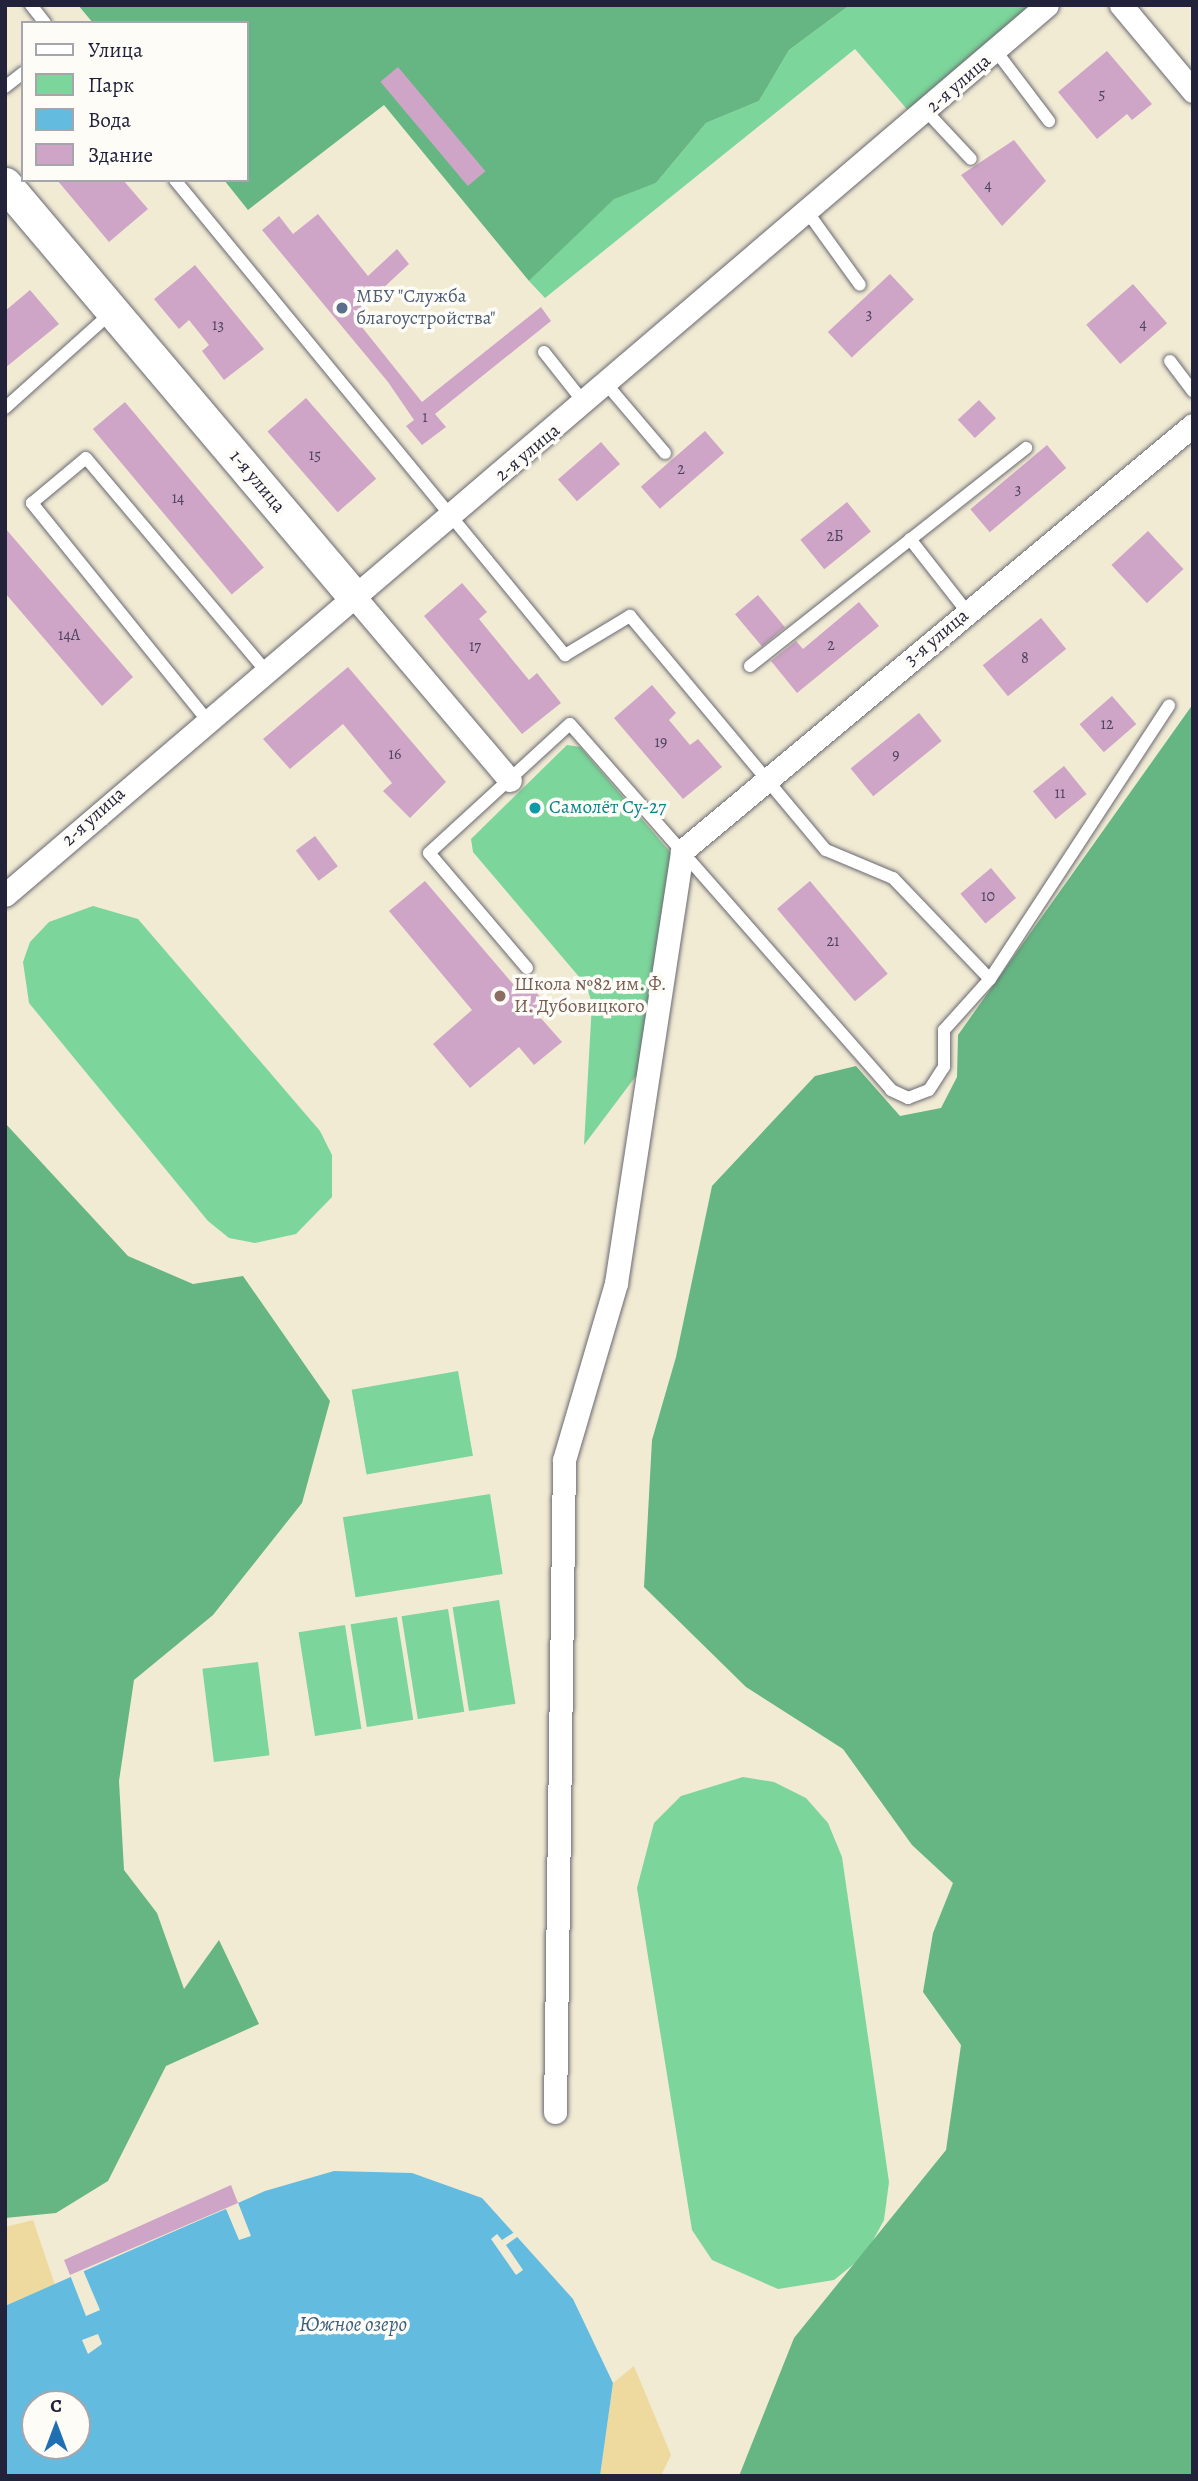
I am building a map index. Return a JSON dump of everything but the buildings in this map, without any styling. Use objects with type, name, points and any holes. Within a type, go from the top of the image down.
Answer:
[{"type":"street","name":"2-я улица","points":[[5,895],[352,594],[608,386],[927,112],[1047,5]]},
{"type":"street","points":[[1121,5],[1193,91]]},
{"type":"street","name":"1-я улица","points":[[5,184],[510,780]]},
{"type":"street","name":"3-я улица","points":[[682,851],[1193,425]]},
{"type":"street","points":[[555,2112],[564,1460],[617,1283],[682,851]]},
{"type":"lane","points":[[31,5],[43,21]]},
{"type":"lane","points":[[996,51],[1049,121]]},
{"type":"lane","points":[[5,87],[21,75]]},
{"type":"lane","points":[[927,112],[971,159]]},
{"type":"lane","points":[[177,182],[565,655],[630,616],[763,782],[826,850],[893,878],[990,979]]},
{"type":"lane","points":[[809,214],[860,285]]},
{"type":"lane","points":[[5,408],[113,311]]},
{"type":"lane","points":[[544,352],[585,405]]},
{"type":"lane","points":[[1170,361],[1193,391]]},
{"type":"lane","points":[[608,386],[665,453]]},
{"type":"lane","points":[[750,666],[1026,448]]},
{"type":"lane","points":[[207,720],[32,503],[86,458],[265,670]]},
{"type":"lane","points":[[910,539],[968,613]]},
{"type":"lane","points":[[527,968],[429,852],[570,724],[891,1090],[908,1098],[929,1090],[944,1067],[944,1030],[990,979],[1169,705]]},
{"type":"green space","points":[[78,5],[850,5],[789,50],[759,101],[706,123],[656,183],[614,199],[529,281],[384,105],[248,210],[226,182],[248,182],[248,21],[91,21]]},
{"type":"green space","points":[[850,5],[1046,5],[912,115],[855,49],[545,298],[529,281],[614,198],[656,183],[706,123],[759,101],[789,50]]},
{"type":"green space","points":[[1193,704],[1193,2476],[739,2476],[794,2338],[946,2150],[961,2045],[923,1992],[933,1933],[953,1883],[912,1845],[843,1749],[746,1687],[644,1587],[652,1440],[676,1357],[712,1186],[815,1076],[856,1066],[900,1116],[941,1108],[957,1077],[958,1035]]},
{"type":"green space","points":[[567,745],[580,747],[671,853],[639,1072],[584,1145],[592,1003],[586,985],[473,852],[471,839]]},
{"type":"green space","points":[[93,906],[138,919],[320,1131],[332,1155],[332,1197],[296,1234],[255,1243],[229,1238],[208,1221],[29,1003],[23,962],[30,942],[49,922]]},
{"type":"green space","points":[[5,1123],[128,1256],[193,1284],[243,1276],[330,1401],[302,1503],[213,1615],[134,1680],[119,1781],[124,1870],[157,1913],[184,1989],[219,1940],[259,2024],[166,2066],[108,2181],[56,2213],[5,2218]]},
{"type":"green space","points":[[458,1371],[473,1456],[367,1474],[352,1390]]},
{"type":"green space","points":[[490,1494],[503,1574],[356,1597],[343,1517]]},
{"type":"green space","points":[[499,1600],[515,1704],[469,1711],[453,1607]]},
{"type":"green space","points":[[448,1609],[464,1712],[418,1719],[402,1616]]},
{"type":"green space","points":[[397,1617],[413,1720],[367,1727],[351,1624]]},
{"type":"green space","points":[[345,1625],[361,1729],[315,1736],[299,1632]]},
{"type":"green space","points":[[258,1662],[269,1755],[214,1762],[202,1669]]},
{"type":"green space","points":[[743,1777],[774,1782],[806,1798],[828,1823],[842,1857],[889,2182],[884,2220],[865,2255],[834,2280],[778,2289],[712,2260],[692,2230],[637,1888],[654,1823],[681,1796]]},
{"type":"sand","points":[[33,2220],[56,2288],[5,2306],[5,2227]]},
{"type":"sand","points":[[634,2366],[671,2455],[661,2476],[600,2476],[613,2383]]},
{"type":"water","name":"Южное озеро","points":[[334,2171],[412,2173],[482,2198],[573,2299],[613,2383],[600,2476],[5,2476],[5,2306],[265,2191]],"holes":[[[98,2334],[102,2344],[88,2354],[82,2340]]]},
{"type":"pier","points":[[237,2200],[251,2236],[239,2240],[226,2209],[83,2270],[100,2310],[86,2316],[70,2275]]},
{"type":"pier","points":[[516,2231],[520,2235],[506,2245],[523,2270],[516,2275],[491,2239],[497,2234],[502,2240]]},
{"type":"place","name":"МБУ \"Служба благоустройства\"","points":[[342,308]]},
{"type":"place","name":"Самолёт Су-27","points":[[535,808]]},
{"type":"place","name":"Школа №82 им. Ф. И. Дубовицкого","points":[[500,996]]}]
